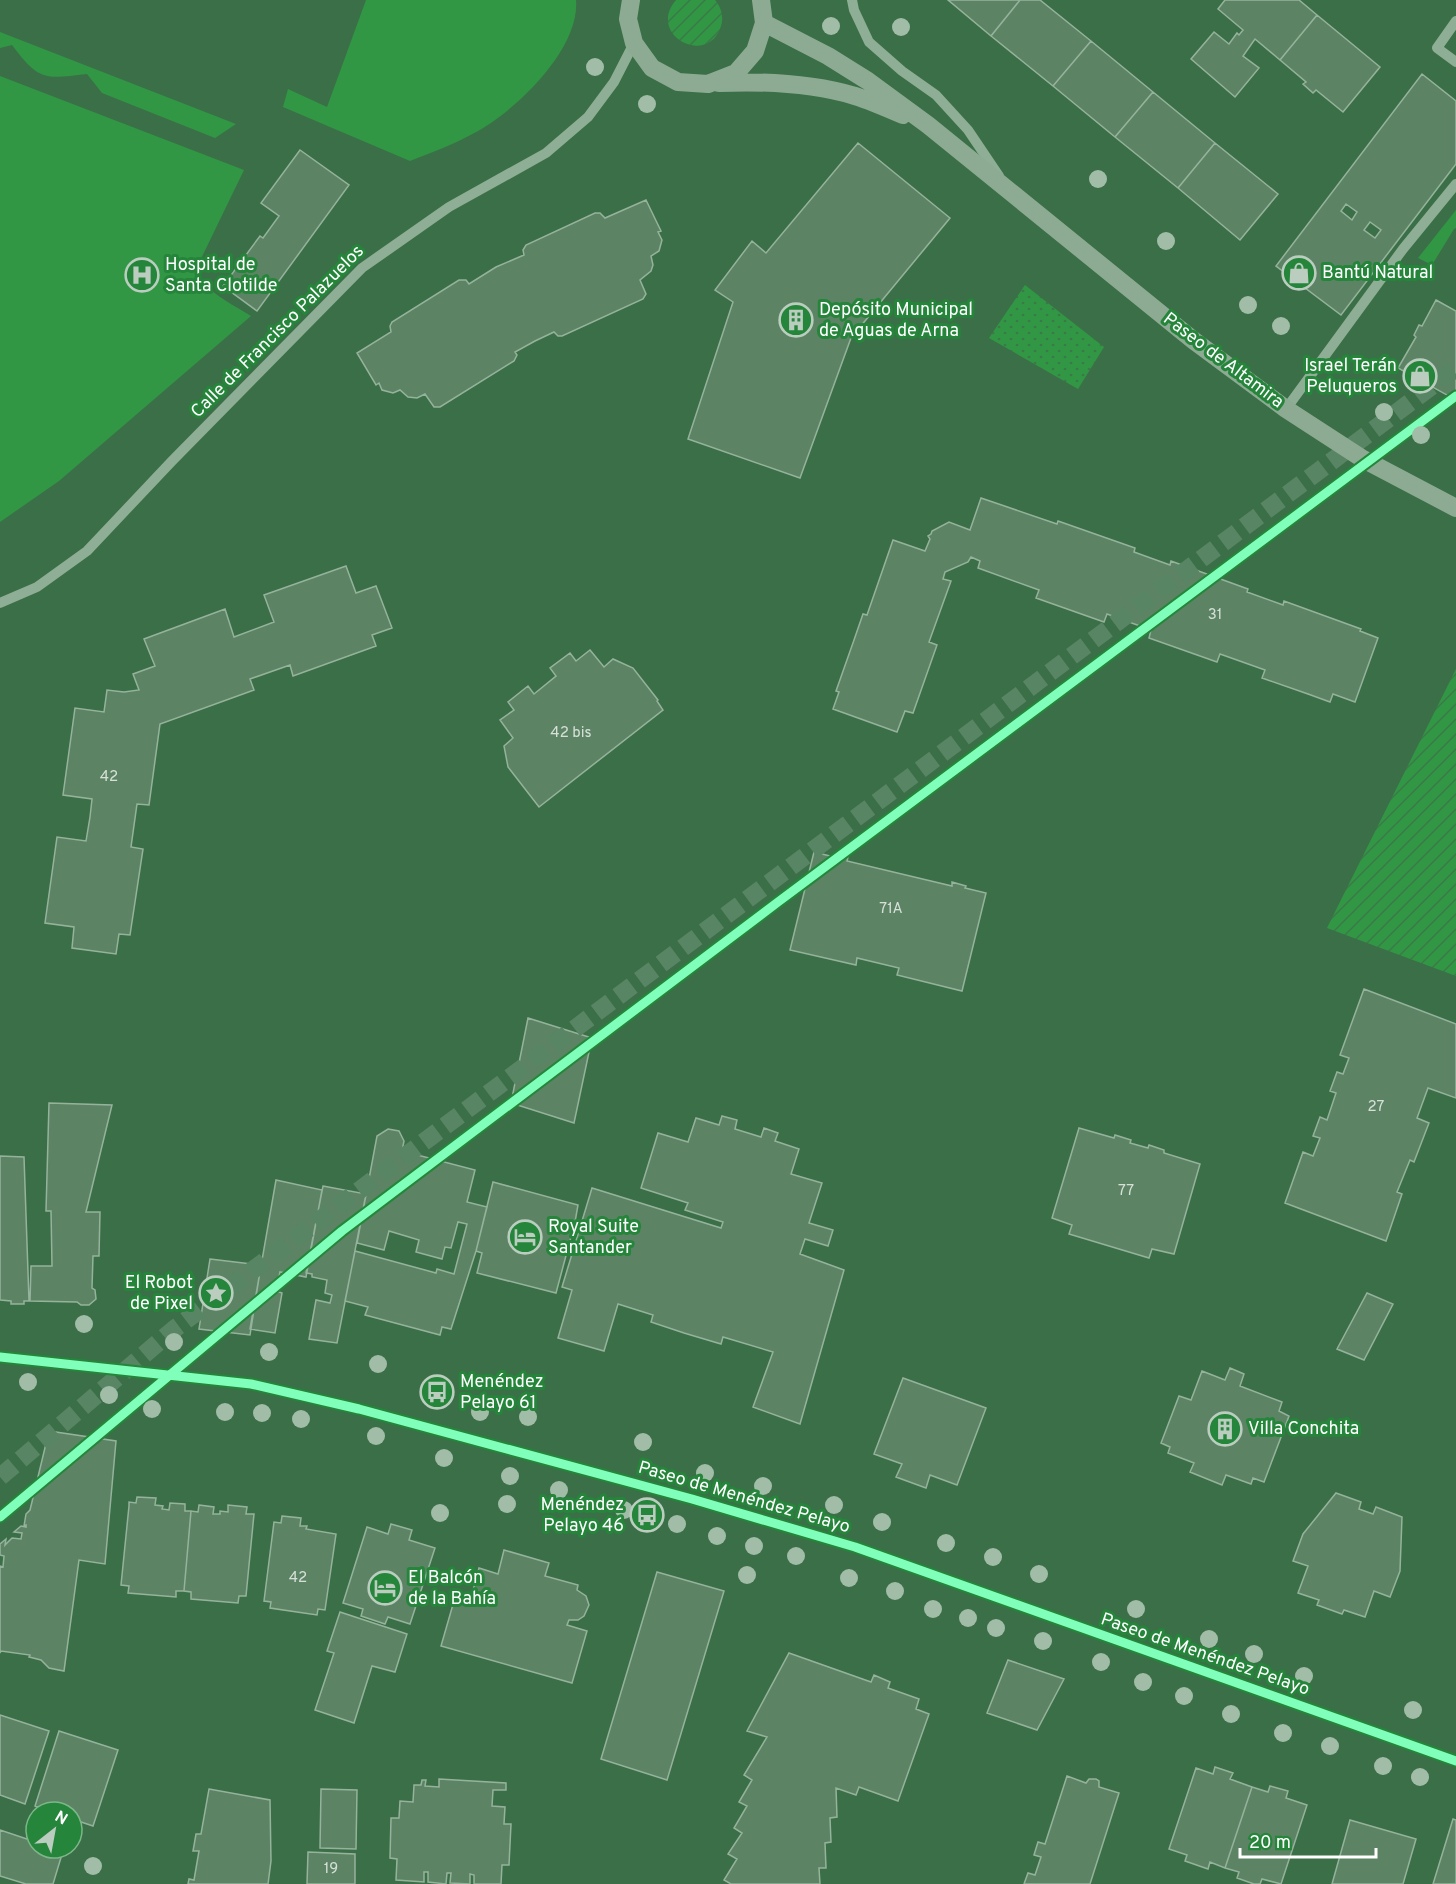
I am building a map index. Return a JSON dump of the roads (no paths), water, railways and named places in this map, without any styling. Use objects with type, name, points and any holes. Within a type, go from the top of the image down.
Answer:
[{"type":"main road","points":[[622,0],[634,43]]},
{"type":"main road","points":[[628,19],[631,0]]},
{"type":"main road","points":[[708,84],[736,73],[755,51],[764,23],[766,2]]},
{"type":"main road","name":"Paseo de Altamira","points":[[764,23],[828,56],[868,81],[928,125],[1193,340],[1286,410],[1363,459],[1456,508]]},
{"type":"main road","name":"Paseo de Altamira","points":[[634,43],[652,68],[678,82],[708,84],[757,82],[816,87],[855,96],[928,125]]},
{"type":"street","name":"Paseo de Altamira","points":[[852,0],[854,10],[869,42],[902,71],[936,95],[968,130],[1007,189]]},
{"type":"street","points":[[1456,21],[1437,48],[1456,62]]},
{"type":"street","name":"Calle de Francisco Palazuelos","points":[[0,603],[37,587],[87,552],[172,461],[362,268],[449,207],[546,153],[588,117],[614,82],[634,43]]},
{"type":"street","points":[[1286,410],[1403,249],[1456,184]]},
{"type":"street","name":"Paseo de Menéndez Pelayo","points":[[0,1357],[251,1384],[359,1409],[692,1499],[855,1547],[1456,1761]]},
{"type":"tunnel","points":[[0,1477],[173,1330],[1456,368]]},
{"type":"place","name":"Bantú Natural","points":[[1299,273]]},
{"type":"place","name":"Hospital de Santa Clotilde","points":[[142,275]]},
{"type":"place","name":"Depósito Municipal de Aguas de Arna","points":[[796,320]]},
{"type":"place","name":"Israel Terán Peluqueros","points":[[1420,376]]},
{"type":"place","name":"Royal Suite Santander","points":[[525,1237]]},
{"type":"place","name":"El Robot de Pixel","points":[[216,1293]]},
{"type":"place","name":"Menéndez Pelayo 61","points":[[437,1392]]},
{"type":"place","name":"Villa Conchita","points":[[1225,1429]]},
{"type":"place","name":"Menéndez Pelayo 46","points":[[647,1515]]},
{"type":"place","name":"El Balcón de la Bahía","points":[[385,1588]]}]
